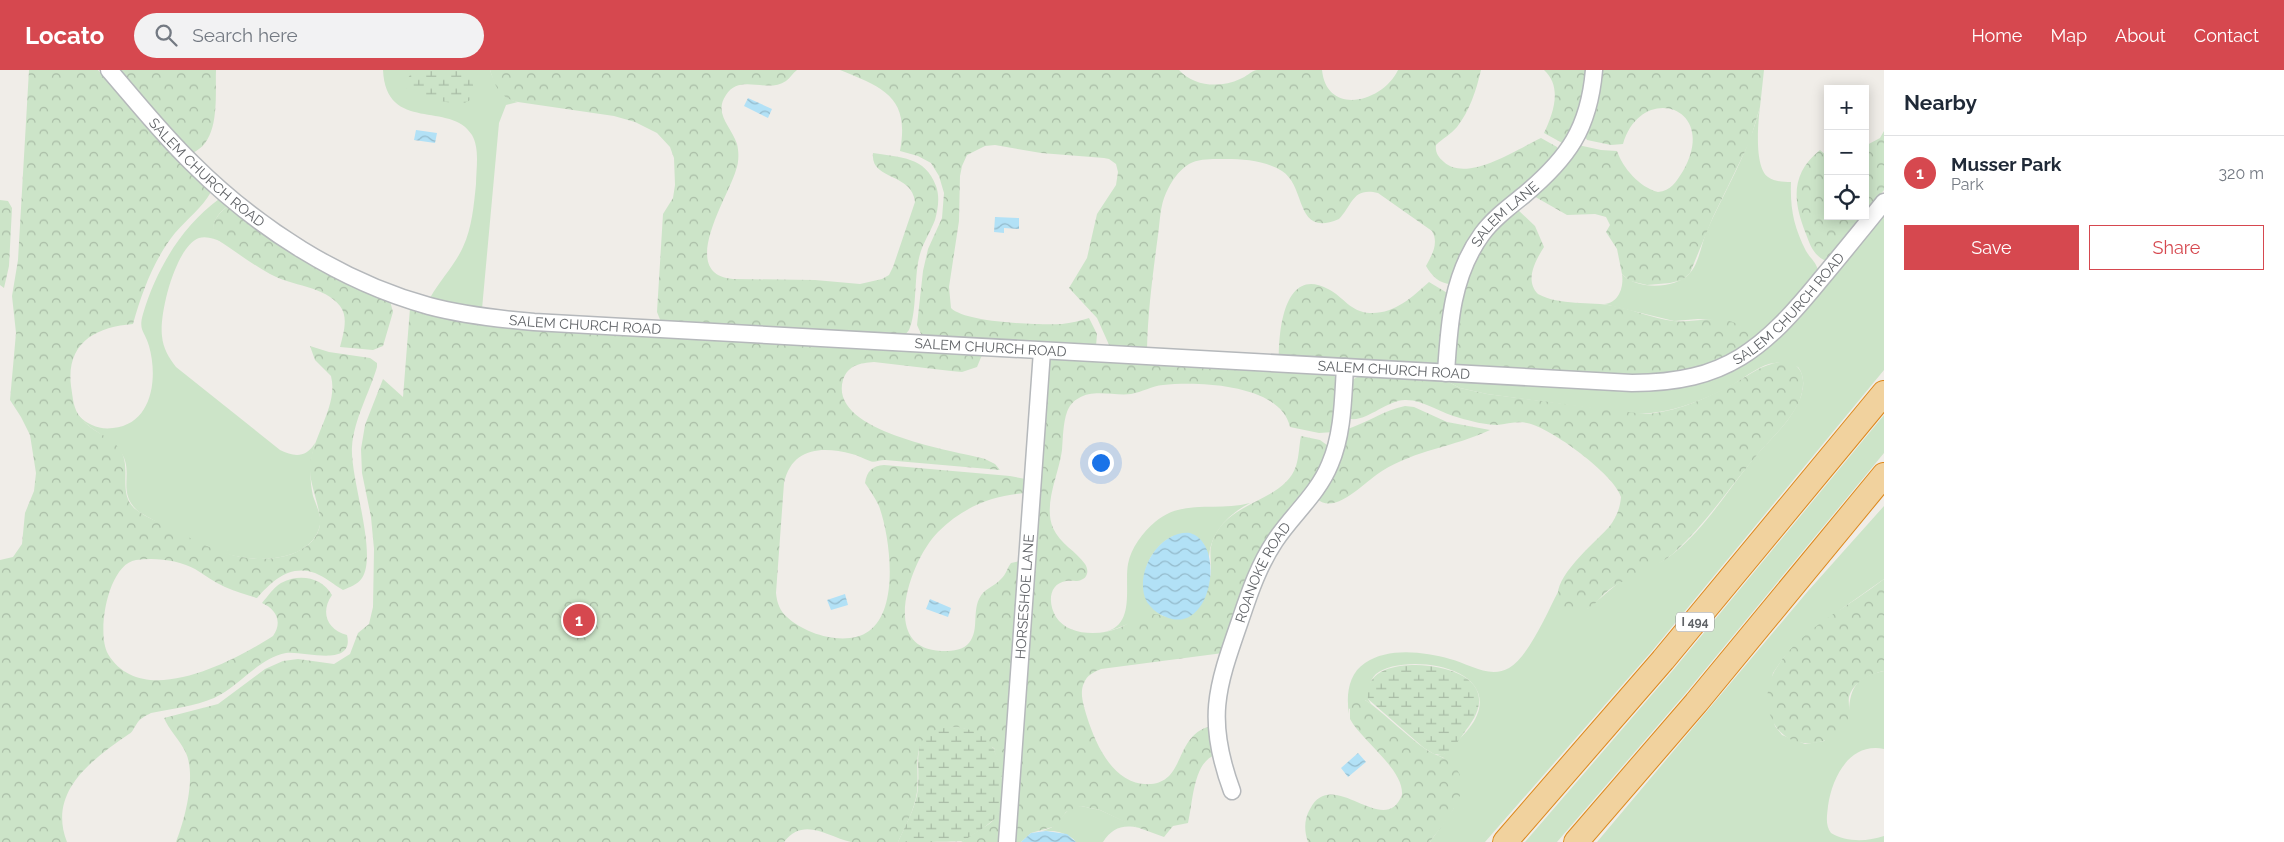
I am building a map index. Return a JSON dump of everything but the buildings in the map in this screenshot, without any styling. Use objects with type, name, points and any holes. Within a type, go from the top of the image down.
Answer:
[{"type":"highway","name":"I 494","points":[[1505,842],[1663,660],[1883,394]]},
{"type":"highway","points":[[1576,842],[1690,710],[1884,475]]},
{"type":"highway","points":[[1797,582],[1884,494]]},
{"type":"street","name":"SALEM CHURCH ROAD","points":[[108,70],[192,163],[220,190],[260,221],[302,249],[350,275],[385,291],[428,306],[466,314],[534,322],[1648,383],[1685,379],[1717,369],[1748,353],[1776,331],[1794,312],[1884,202]]},
{"type":"street","name":"SALEM LANE","points":[[1446,373],[1453,302],[1463,267],[1474,246],[1487,228],[1550,172],[1573,143],[1588,111],[1594,70]]},
{"type":"street","name":"HORSESHOE LANE","points":[[1007,842],[1042,351]]},
{"type":"street","name":"ROANOKE ROAD","points":[[1232,791],[1223,764],[1217,726],[1217,699],[1220,679],[1262,563],[1276,540],[1317,488],[1331,463],[1339,433],[1346,367]]},
{"type":"green space","points":[[29,70],[98,70],[173,156],[211,192],[199,208],[175,233],[161,254],[140,300],[133,324],[107,329],[95,334],[78,348],[73,359],[71,386],[76,411],[85,423],[119,448],[125,463],[126,494],[134,508],[146,516],[197,541],[227,553],[259,559],[275,558],[301,550],[312,541],[319,529],[320,516],[312,485],[311,458],[328,411],[332,388],[331,376],[315,360],[310,346],[329,352],[370,358],[377,363],[374,377],[356,426],[352,447],[367,552],[366,567],[362,578],[358,582],[343,590],[315,573],[306,571],[290,572],[275,580],[257,598],[225,587],[182,563],[159,559],[143,559],[126,564],[118,573],[107,601],[104,616],[103,631],[108,654],[123,671],[143,679],[165,680],[189,676],[213,668],[273,636],[278,621],[274,612],[262,603],[281,583],[295,578],[309,578],[322,584],[332,595],[328,601],[326,614],[330,625],[340,633],[347,635],[347,645],[343,652],[326,656],[286,653],[276,656],[257,667],[232,687],[214,698],[151,713],[142,718],[131,732],[88,766],[68,792],[63,807],[62,824],[67,842],[0,842],[0,560],[13,557],[22,544],[25,513],[34,491],[36,473],[30,435],[10,400],[16,333],[12,296],[18,260]]},
{"type":"green space","points":[[119,70],[216,70],[216,104],[208,139],[192,153]]},
{"type":"green space","points":[[383,70],[490,70],[494,81],[503,94],[518,102],[506,105],[499,123],[482,309],[430,298],[460,254],[469,232],[477,166],[476,146],[472,135],[462,125],[450,119],[407,109],[395,102],[387,90]]},
{"type":"green space","points":[[413,70],[469,70],[473,95],[466,102],[451,103],[414,94],[405,83]]},
{"type":"green space","points":[[490,70],[797,70],[786,81],[779,84],[771,86],[739,85],[726,95],[722,114],[735,138],[738,160],[731,183],[710,233],[707,250],[709,264],[717,274],[733,279],[815,280],[860,284],[882,279],[889,275],[893,267],[915,202],[912,192],[907,186],[878,168],[874,162],[873,153],[911,160],[919,164],[931,176],[937,190],[938,207],[935,220],[919,258],[912,323],[909,330],[905,335],[661,322],[657,312],[663,214],[673,198],[675,185],[674,158],[670,147],[657,133],[635,122],[614,116],[518,102],[507,98],[499,91]]},
{"type":"green space","points":[[840,70],[1179,70],[1192,80],[1216,85],[1233,82],[1257,70],[1322,70],[1326,85],[1334,94],[1344,99],[1356,100],[1380,90],[1391,81],[1398,70],[1481,70],[1472,100],[1462,121],[1455,130],[1436,145],[1440,158],[1454,167],[1465,169],[1478,167],[1506,156],[1541,138],[1557,147],[1560,154],[1539,175],[1452,284],[1443,283],[1436,279],[1426,266],[1435,244],[1432,231],[1378,193],[1369,192],[1358,195],[1339,219],[1325,223],[1315,222],[1303,208],[1290,178],[1276,168],[1255,161],[1233,159],[1207,159],[1189,164],[1181,170],[1173,181],[1162,203],[1148,320],[1147,349],[1110,347],[1097,318],[1069,288],[1087,258],[1097,214],[1116,185],[1118,172],[1116,164],[1104,158],[1041,153],[995,145],[985,146],[967,155],[962,166],[959,221],[949,287],[951,308],[972,317],[1004,322],[1062,324],[1089,318],[1097,334],[1096,346],[922,336],[917,325],[923,271],[928,249],[942,218],[944,193],[939,176],[931,163],[918,156],[900,151],[901,118],[897,106],[890,97],[881,89]]},
{"type":"green space","points":[[1544,70],[1589,70],[1586,94],[1566,145],[1544,133],[1553,109],[1555,92],[1550,77]]},
{"type":"green space","points":[[1599,70],[1764,70],[1760,107],[1750,141],[1713,217],[1690,273],[1682,280],[1647,285],[1630,281],[1622,274],[1617,249],[1606,232],[1610,225],[1606,217],[1595,214],[1567,215],[1532,195],[1578,145],[1617,151],[1623,164],[1638,181],[1651,190],[1658,192],[1670,188],[1683,171],[1692,149],[1692,131],[1685,118],[1674,110],[1660,108],[1645,113],[1632,125],[1623,144],[1611,145],[1587,140],[1584,135]]},
{"type":"green space","points":[[1760,107],[1758,144],[1761,164],[1764,172],[1771,179],[1791,182],[1792,209],[1798,234],[1818,270],[1781,315],[1753,340],[1741,327],[1729,321],[1698,319],[1674,321],[1604,304],[1613,301],[1619,294],[1622,274],[1636,283],[1656,286],[1675,283],[1689,274],[1697,260],[1706,233],[1750,140]]},
{"type":"green space","points":[[1884,131],[1884,190],[1869,208],[1869,144],[1880,138]]},
{"type":"green space","points":[[1820,150],[1824,154],[1824,220],[1859,220],[1826,261],[1815,253],[1811,246],[1798,211],[1797,189],[1799,179],[1810,159]]},
{"type":"green space","points":[[219,199],[228,206],[216,218],[213,228],[217,238],[222,242],[202,237],[191,244],[183,253],[176,266],[166,297],[162,326],[163,340],[167,353],[176,367],[280,450],[295,455],[304,454],[315,443],[311,463],[311,476],[313,496],[320,518],[320,525],[310,543],[292,554],[272,558],[252,559],[212,549],[174,532],[139,512],[128,498],[125,461],[122,454],[113,443],[89,426],[79,416],[95,426],[113,428],[126,425],[137,418],[144,408],[152,385],[153,371],[149,346],[141,324],[148,298],[163,266],[182,236],[205,210]]},
{"type":"green space","points":[[0,200],[8,201],[12,208],[9,266],[4,288],[0,285]]},
{"type":"green space","points":[[228,206],[390,301],[393,312],[383,346],[373,350],[340,347],[345,321],[343,310],[334,299],[317,290],[270,274],[218,240],[213,231],[214,222]]},
{"type":"green space","points":[[1516,208],[1535,226],[1544,247],[1535,264],[1532,276],[1532,283],[1538,294],[1565,302],[1614,306],[1673,321],[1727,320],[1745,330],[1753,340],[1731,354],[1704,365],[1665,374],[1632,375],[1454,364],[1461,291],[1486,237]]},
{"type":"green space","points":[[1884,214],[1884,370],[1652,651],[1485,842],[1430,842],[1454,808],[1444,758],[1437,755],[1444,754],[1474,722],[1479,709],[1478,693],[1470,681],[1457,672],[1422,664],[1404,665],[1388,668],[1376,674],[1372,679],[1369,689],[1368,699],[1371,704],[1365,700],[1349,709],[1349,714],[1348,693],[1352,679],[1359,668],[1374,658],[1407,652],[1450,659],[1480,670],[1494,672],[1509,668],[1524,654],[1558,592],[1558,596],[1587,609],[1622,581],[1663,561],[1685,543],[1705,522],[1756,456],[1786,422],[1798,402],[1803,382],[1798,367],[1775,363],[1759,368],[1734,384],[1699,401],[1662,412],[1636,414],[1487,394],[1460,388],[1445,380],[1640,391],[1686,386],[1720,376],[1752,359],[1800,318]]},
{"type":"green space","points":[[1429,282],[1449,294],[1439,364],[1279,356],[1283,317],[1287,304],[1294,293],[1302,286],[1314,284],[1334,292],[1357,310],[1379,313],[1395,308]]},
{"type":"green space","points":[[410,308],[544,330],[982,355],[977,367],[962,372],[874,362],[859,364],[848,371],[843,380],[843,398],[854,413],[872,425],[896,436],[921,444],[985,459],[995,464],[1000,470],[885,460],[871,462],[854,455],[829,450],[809,452],[801,456],[788,471],[784,483],[776,593],[782,612],[795,623],[815,634],[838,638],[860,636],[869,631],[879,621],[889,590],[890,572],[883,519],[879,506],[865,483],[867,475],[873,468],[884,465],[1010,476],[1031,480],[1030,493],[1004,496],[980,504],[958,516],[938,532],[918,562],[910,581],[906,601],[905,620],[910,635],[922,646],[941,651],[961,648],[967,645],[973,635],[977,605],[981,595],[1003,577],[1011,563],[1024,560],[1006,753],[995,749],[975,733],[961,728],[939,730],[930,735],[923,741],[920,748],[917,765],[918,783],[916,799],[898,842],[851,842],[808,829],[792,834],[784,842],[176,842],[186,809],[190,772],[185,751],[164,718],[218,704],[265,669],[283,661],[298,659],[334,664],[350,654],[358,633],[369,624],[373,607],[374,549],[371,517],[362,473],[361,449],[365,425],[383,379],[403,397]]},
{"type":"green space","points":[[1047,359],[1327,374],[1337,377],[1334,432],[1319,433],[1290,427],[1283,413],[1271,402],[1236,388],[1216,385],[1178,384],[1159,386],[1131,394],[1097,393],[1085,395],[1075,401],[1067,412],[1062,450],[1051,499],[1050,519],[1056,534],[1081,559],[1087,571],[1083,579],[1066,581],[1056,586],[1051,595],[1051,601],[1053,612],[1061,623],[1068,628],[1085,633],[1111,631],[1149,614],[1183,619],[1201,596],[1209,582],[1212,544],[1218,530],[1237,512],[1272,493],[1290,477],[1297,463],[1301,436],[1320,440],[1331,448],[1324,466],[1277,530],[1223,653],[1101,669],[1085,680],[1082,691],[1083,704],[1096,740],[1108,762],[1127,779],[1138,783],[1151,784],[1162,781],[1176,767],[1191,738],[1199,731],[1211,726],[1216,755],[1208,759],[1198,774],[1188,823],[1173,826],[1164,837],[1131,825],[1100,810],[1081,806],[1066,812],[1056,826],[1031,833],[1021,842],[1010,842]]},
{"type":"green space","points":[[1787,362],[1794,364],[1798,368],[1803,378],[1799,402],[1783,426],[1752,461],[1706,519],[1687,541],[1668,558],[1614,587],[1591,607],[1580,611],[1566,608],[1559,600],[1558,590],[1563,578],[1572,566],[1616,517],[1621,497],[1616,488],[1595,465],[1551,433],[1523,422],[1497,425],[1478,423],[1406,400],[1391,404],[1367,416],[1352,419],[1346,417],[1352,380],[1359,376],[1445,380],[1460,388],[1487,394],[1644,414],[1667,411],[1690,404],[1733,384],[1765,366]]},
{"type":"green space","points":[[1405,406],[1414,407],[1447,422],[1490,430],[1463,441],[1421,453],[1395,464],[1341,500],[1324,503],[1316,498],[1345,430],[1390,410]]},
{"type":"green space","points":[[1884,415],[1884,453],[1685,694],[1557,842],[1525,842],[1674,669]]},
{"type":"green space","points":[[1250,503],[1234,513],[1221,526],[1212,542],[1209,560],[1203,543],[1173,536],[1163,543],[1154,552],[1148,563],[1144,586],[1147,597],[1153,607],[1163,616],[1149,616],[1104,632],[1114,628],[1121,622],[1125,614],[1128,564],[1138,541],[1155,522],[1177,510]]},
{"type":"green space","points":[[1884,506],[1884,579],[1840,610],[1784,657],[1773,673],[1769,692],[1770,708],[1775,726],[1782,735],[1805,744],[1824,741],[1849,717],[1852,692],[1860,681],[1884,671],[1884,749],[1872,748],[1861,751],[1844,764],[1830,795],[1827,820],[1831,833],[1837,836],[1856,840],[1884,836],[1884,842],[1597,842],[1808,591]]},
{"type":"green space","points":[[1884,579],[1884,671],[1873,674],[1854,687],[1849,697],[1848,721],[1836,735],[1823,741],[1807,743],[1794,741],[1783,734],[1775,725],[1770,713],[1767,700],[1774,672],[1796,643],[1810,631]]},
{"type":"green space","points":[[1416,665],[1446,669],[1459,674],[1470,681],[1477,690],[1479,701],[1476,714],[1456,744],[1442,755],[1434,754],[1424,748],[1368,699],[1368,689],[1376,675],[1399,666]]},
{"type":"green space","points":[[1356,699],[1365,700],[1371,704],[1411,738],[1424,748],[1451,763],[1459,772],[1462,783],[1457,804],[1430,842],[1308,842],[1305,829],[1307,817],[1310,809],[1320,798],[1332,795],[1344,797],[1371,808],[1383,810],[1394,807],[1402,795],[1401,785],[1396,775],[1350,719],[1350,705]]},
{"type":"green space","points":[[956,727],[973,731],[984,737],[992,747],[1000,766],[1003,788],[997,816],[986,826],[963,841],[898,842],[911,814],[917,795],[919,749],[922,741],[929,734],[940,729]]},
{"type":"green space","points":[[993,748],[1006,753],[1001,824],[989,824],[996,817],[1000,808],[1003,788]]},
{"type":"green space","points":[[1081,806],[1100,810],[1139,828],[1118,828],[1110,833],[1103,842],[1076,842],[1065,834],[1055,831],[1041,831],[1054,826],[1068,810]]},
{"type":"green space","points":[[989,824],[1001,824],[1004,842],[961,842]]},
{"type":"water","points":[[748,98],[772,109],[768,118],[744,106]]},
{"type":"water","points":[[416,130],[437,133],[435,143],[414,140]]},
{"type":"water","points":[[995,217],[1019,218],[1019,229],[1004,228],[1004,233],[994,232]]},
{"type":"water","points":[[1190,533],[1201,541],[1208,553],[1211,569],[1209,586],[1203,602],[1194,613],[1181,619],[1166,617],[1154,610],[1146,600],[1143,578],[1146,566],[1159,546],[1168,538]]},
{"type":"water","points":[[845,594],[848,605],[831,610],[827,600]]},
{"type":"water","points":[[930,599],[951,608],[948,617],[926,609]]},
{"type":"water","points":[[1358,753],[1366,762],[1348,777],[1341,768]]},
{"type":"water","points":[[1046,831],[1067,834],[1076,842],[1021,842],[1031,833]]},
{"type":"place","name":"Musser Park","points":[[579,620]]}]
